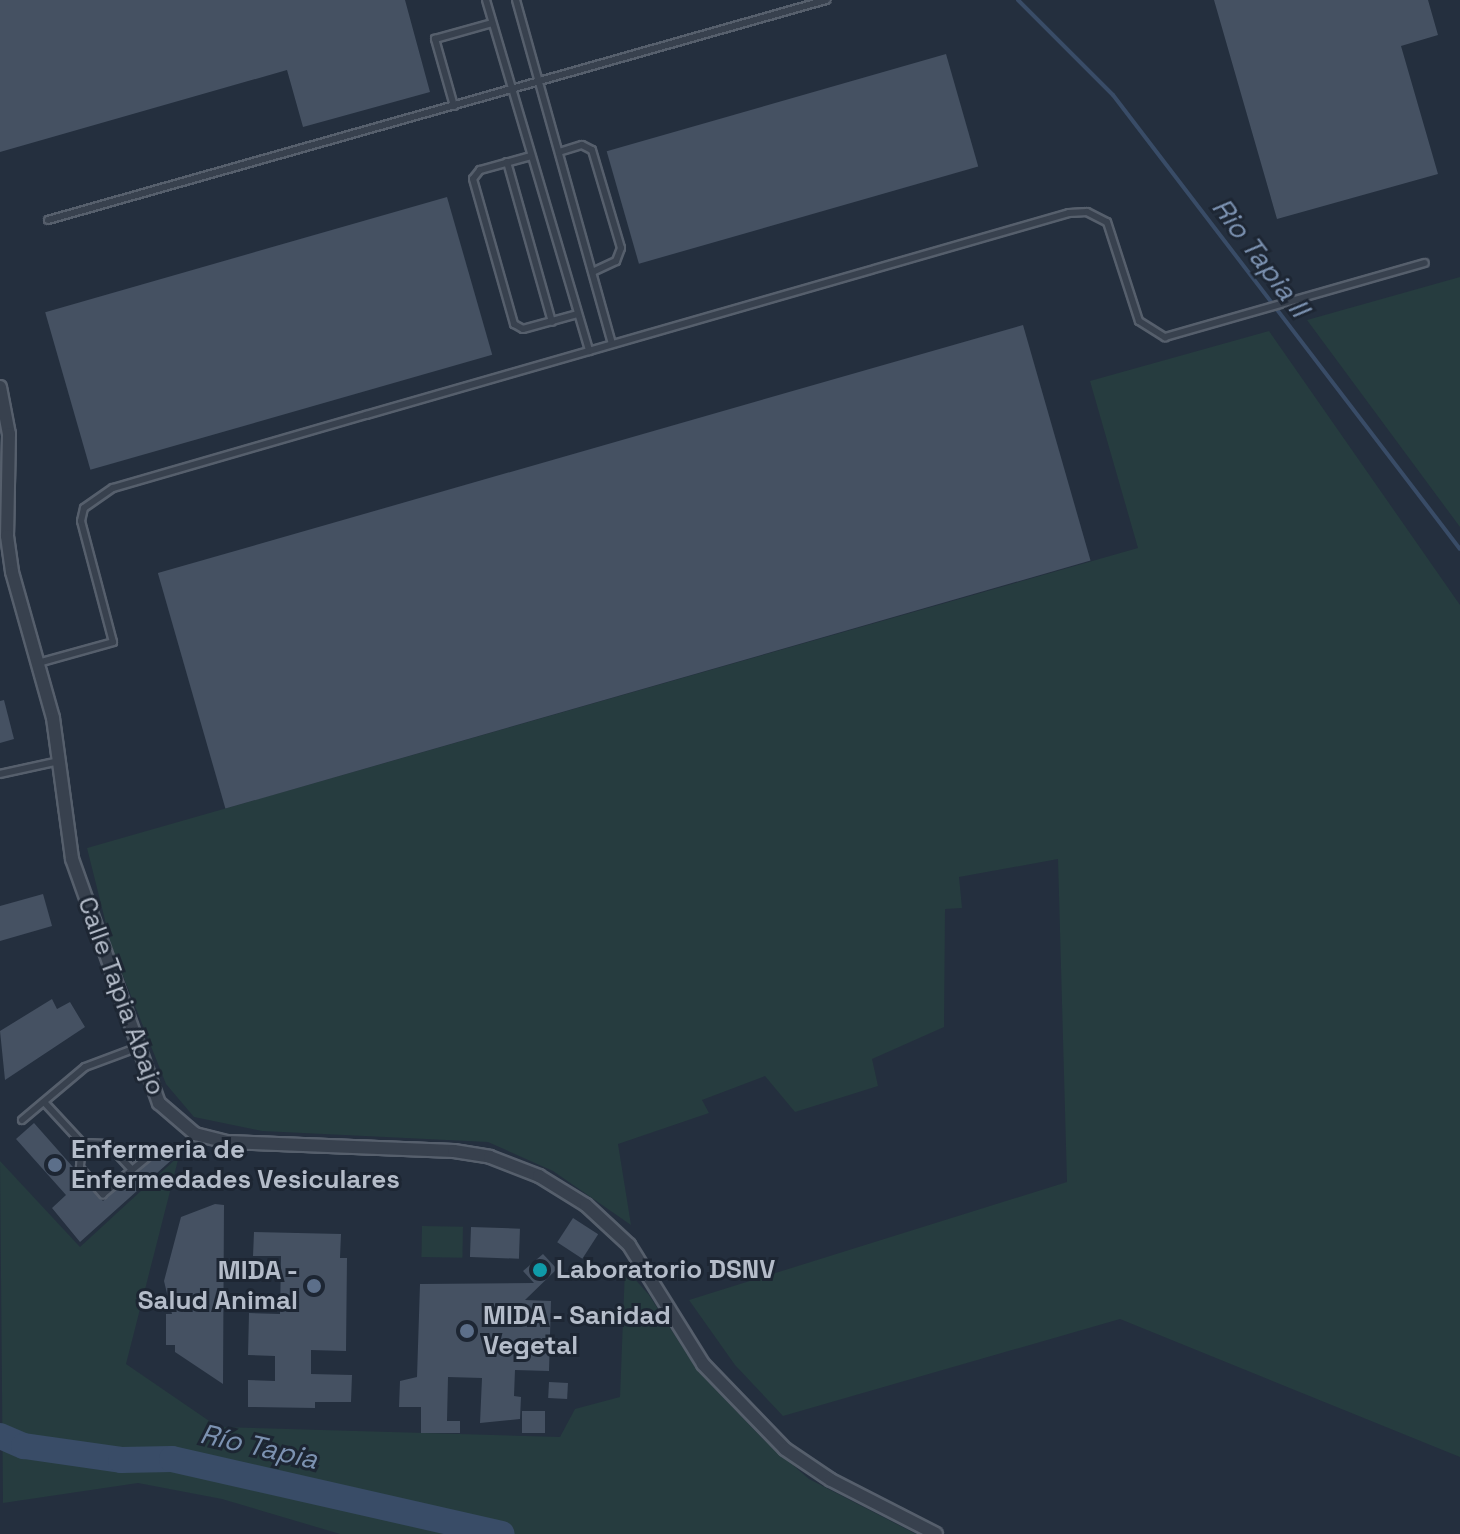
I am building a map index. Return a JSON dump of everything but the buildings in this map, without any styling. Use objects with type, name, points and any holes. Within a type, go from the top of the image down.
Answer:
[{"type":"street","name":"Calle Tapia Abajo","points":[[0,387],[9,434],[11,560],[59,761],[72,859],[136,1048],[159,1103],[195,1134],[294,1149],[478,1155],[539,1176],[586,1205],[629,1245],[703,1364],[785,1449],[831,1480],[936,1534]]},
{"type":"lane","points":[[486,0],[589,351]]},
{"type":"lane","points":[[516,0],[612,344]]},
{"type":"lane","points":[[48,220],[826,0]]},
{"type":"lane","points":[[454,106],[435,39],[492,23]]},
{"type":"lane","points":[[559,152],[582,145],[592,150],[621,248],[616,261],[592,272]]},
{"type":"lane","points":[[531,156],[480,170],[473,179],[514,324],[523,329],[578,314]]},
{"type":"lane","points":[[507,162],[552,322]]},
{"type":"lane","points":[[37,663],[113,642],[81,521],[84,508],[113,488],[612,344],[1087,212],[1107,222],[1139,321],[1152,333],[1165,337],[1425,263]]},
{"type":"lane","points":[[0,774],[59,761]]},
{"type":"lane","points":[[22,1120],[85,1067],[136,1048]]},
{"type":"lane","points":[[44,1102],[82,1143],[108,1144],[132,1170]]},
{"type":"lane","points":[[82,1143],[80,1168],[103,1194],[155,1151]]},
{"type":"green space","points":[[1460,277],[1460,527],[1307,320]]},
{"type":"green space","points":[[1269,331],[1460,605],[1460,1457],[1120,1319],[783,1416],[735,1365],[689,1300],[1067,1182],[1058,859],[959,877],[962,908],[945,909],[944,1027],[872,1059],[878,1086],[795,1112],[765,1076],[702,1100],[709,1113],[618,1144],[631,1225],[553,1171],[488,1142],[262,1131],[194,1117],[166,1084],[112,948],[87,848],[1138,548],[1090,381]]},
{"type":"green space","points":[[179,1156],[126,1364],[218,1427],[560,1437],[575,1409],[620,1397],[625,1268],[649,1295],[697,1370],[764,1440],[809,1479],[916,1534],[340,1534],[222,1499],[138,1483],[3,1503],[0,1161],[80,1247]]},
{"type":"green space","points":[[422,1226],[463,1227],[462,1258],[421,1257]]},
{"type":"waterway","name":"Rio Tapia II","points":[[1018,0],[1113,95],[1460,549]]},
{"type":"waterway","name":"Río Tapia","points":[[0,1436],[24,1446],[121,1460],[172,1459],[502,1534]]},
{"type":"place","name":"Enfermeria de Enfermedades Vesiculares","points":[[55,1165]]},
{"type":"place","name":"Laboratorio DSNV","points":[[540,1270]]},
{"type":"place","name":"MIDA - Salud Animal","points":[[314,1286]]},
{"type":"place","name":"MIDA - Sanidad Vegetal","points":[[467,1331]]}]
